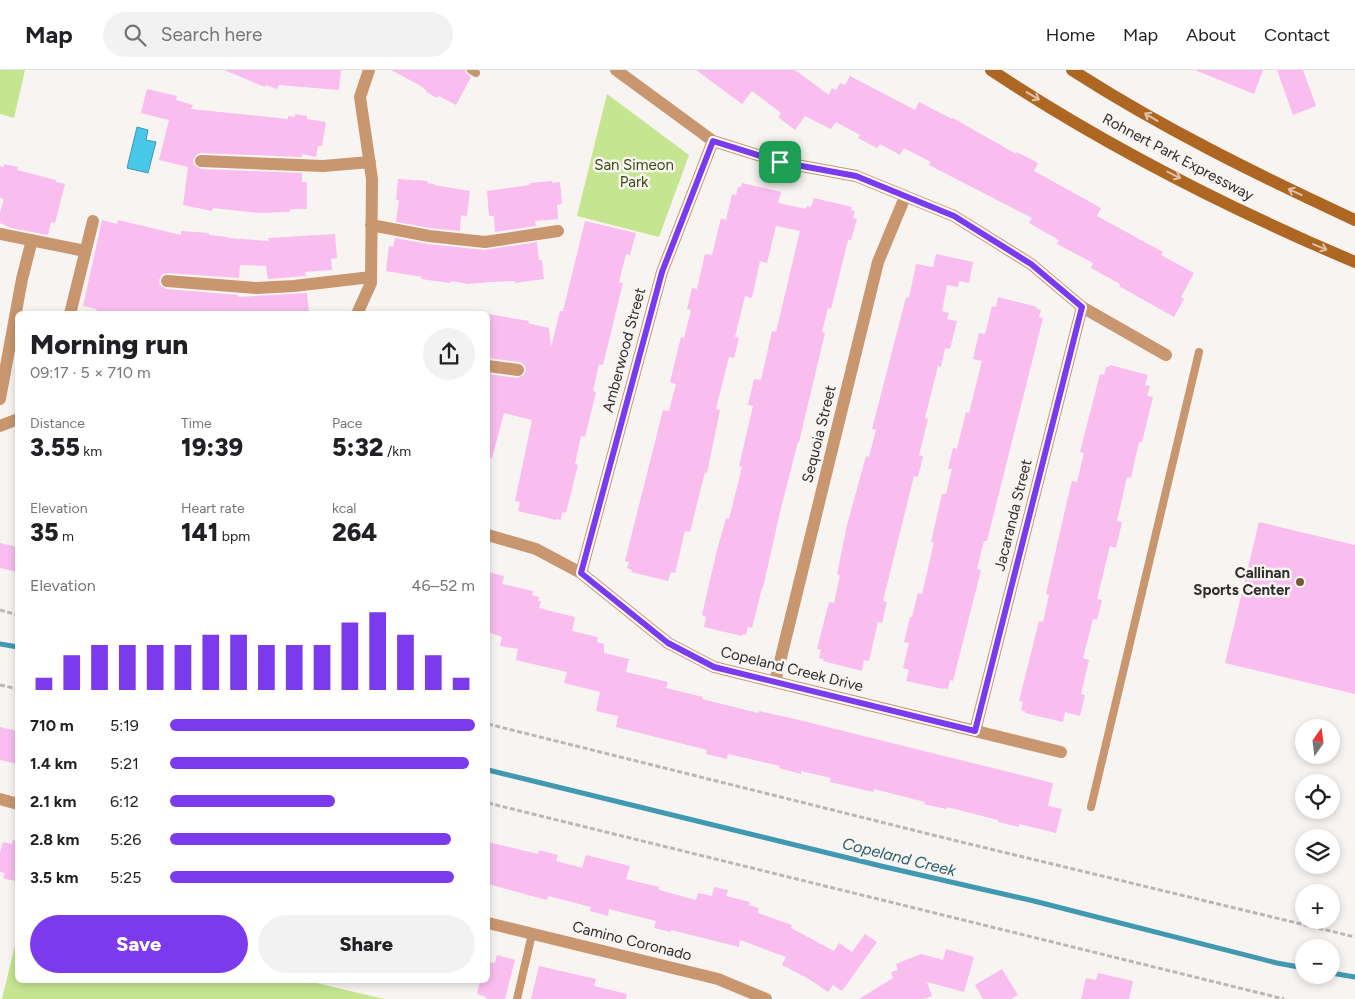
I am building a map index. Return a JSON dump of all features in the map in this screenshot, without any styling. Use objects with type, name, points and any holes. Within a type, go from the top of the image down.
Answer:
[{"type":"main road","name":"Rohnert Park Expressway","points":[[991,70],[1125,150],[1229,204],[1355,262]]},
{"type":"main road","name":"Rohnert Park Expressway","points":[[1072,70],[1173,131],[1289,190],[1355,220]]},
{"type":"street","points":[[358,311],[371,283],[372,179],[360,97],[369,70]]},
{"type":"street","points":[[623,72],[713,141],[780,162],[856,176],[954,216],[1031,264],[1082,307],[1166,354]]},
{"type":"street","name":"Amberwood Street","points":[[581,573],[662,272],[713,141]]},
{"type":"street","points":[[201,161],[322,166],[370,162]]},
{"type":"street","name":"Sequoia Street","points":[[775,682],[878,262],[905,197]]},
{"type":"street","points":[[71,311],[93,221]]},
{"type":"street","points":[[371,225],[429,236],[485,242],[558,231]]},
{"type":"street","points":[[0,234],[85,251]]},
{"type":"street","points":[[16,311],[32,240]]},
{"type":"street","points":[[167,281],[257,288],[294,286],[371,277]]},
{"type":"street","name":"Jacaranda Street","points":[[975,731],[1082,307]]},
{"type":"street","points":[[0,399],[15,317]]},
{"type":"street","points":[[490,366],[518,370]]},
{"type":"street","points":[[0,426],[15,420]]},
{"type":"street","name":"Copeland Creek Drive","points":[[490,536],[536,549],[581,573],[668,643],[714,667],[1061,752]]},
{"type":"street","points":[[0,799],[15,803]]},
{"type":"street","name":"Camino Coronado","points":[[490,924],[718,979],[766,999]]},
{"type":"lane","points":[[1091,807],[1200,352]]},
{"type":"lane","points":[[517,999],[532,934]]},
{"type":"path","points":[[0,610],[15,613]]},
{"type":"path","points":[[0,685],[15,688]]},
{"type":"path","points":[[490,724],[957,841],[1355,937]]},
{"type":"path","points":[[490,803],[1284,999]]},
{"type":"green space","points":[[0,70],[25,70],[14,118],[0,114]]},
{"type":"green space","name":"San Simeon Park","points":[[607,94],[689,155],[659,237],[577,216]]},
{"type":"green space","points":[[15,945],[15,983],[316,983],[384,999],[2,999]]},
{"type":"water","points":[[137,127],[148,130],[146,140],[156,142],[148,173],[127,168]]},
{"type":"building","points":[[224,70],[341,70],[339,90],[279,85],[277,89],[266,85],[265,87]]},
{"type":"building","points":[[391,70],[465,70],[471,77],[456,105],[439,96],[437,98],[426,92],[421,86]]},
{"type":"building","points":[[696,70],[795,70],[829,95],[832,88],[836,90],[840,83],[845,85],[850,76],[915,110],[919,102],[953,118],[1016,154],[1017,152],[1038,163],[1034,171],[1101,208],[1097,216],[1163,252],[1161,255],[1194,273],[1181,297],[1184,299],[1174,317],[1091,268],[1093,263],[1057,244],[1059,240],[1029,223],[1032,218],[929,165],[931,162],[904,148],[900,155],[880,144],[877,148],[858,138],[860,135],[836,122],[831,129],[805,116],[795,130],[778,117],[781,113],[752,91],[742,104]]},
{"type":"building","points":[[1195,70],[1263,70],[1254,94]]},
{"type":"building","points":[[1277,70],[1303,70],[1316,106],[1293,115]]},
{"type":"building","points":[[147,89],[177,96],[176,100],[193,105],[191,109],[288,119],[288,116],[295,117],[295,114],[307,116],[307,119],[326,122],[322,146],[318,146],[316,157],[302,154],[302,157],[201,153],[197,154],[193,160],[194,165],[201,169],[302,173],[302,182],[307,182],[307,209],[291,209],[289,212],[258,213],[213,208],[212,211],[183,205],[188,167],[159,160],[169,120],[141,113]]},
{"type":"building","points":[[4,164],[18,167],[17,170],[65,184],[55,223],[51,222],[48,235],[11,228],[0,223],[0,213],[4,199],[0,198],[0,166],[4,167]]},
{"type":"building","points":[[398,179],[428,181],[427,183],[434,185],[470,191],[467,216],[461,215],[460,231],[396,222],[399,200],[396,200]]},
{"type":"building","points":[[552,181],[552,183],[560,182],[562,204],[557,205],[558,219],[535,221],[536,226],[495,232],[494,216],[489,216],[487,191]]},
{"type":"building","points":[[742,183],[781,192],[778,203],[806,209],[807,206],[811,207],[814,198],[852,207],[851,210],[855,211],[853,218],[857,219],[851,240],[848,240],[831,309],[828,308],[822,332],[825,333],[752,628],[748,627],[746,635],[743,634],[742,636],[704,627],[706,617],[702,615],[716,554],[726,518],[729,519],[742,467],[739,466],[753,406],[748,405],[754,379],[761,380],[772,331],[776,332],[800,231],[776,226],[767,263],[760,261],[752,298],[745,296],[735,337],[739,338],[734,358],[729,357],[716,409],[720,410],[707,473],[705,472],[690,532],[685,531],[675,573],[671,572],[668,581],[631,572],[632,570],[627,568],[629,562],[625,561],[663,410],[669,411],[676,384],[670,382],[681,337],[684,338],[691,310],[687,309],[692,288],[697,289],[705,254],[712,255],[721,218],[726,220],[732,194],[736,195],[738,187],[741,187]]},
{"type":"building","points":[[102,220],[117,224],[118,220],[181,235],[181,231],[209,233],[209,235],[227,238],[269,241],[268,238],[335,234],[337,258],[331,259],[332,270],[305,272],[306,276],[268,279],[266,266],[240,265],[239,278],[168,273],[163,274],[159,280],[160,285],[166,289],[238,295],[238,297],[307,293],[309,311],[96,311],[97,309],[83,306]]},
{"type":"building","points":[[585,221],[636,233],[630,255],[626,254],[619,282],[623,283],[603,365],[599,364],[593,391],[596,392],[585,437],[581,436],[575,464],[578,465],[566,513],[562,512],[561,520],[556,520],[518,511],[520,502],[515,501],[532,420],[504,413],[492,458],[490,458],[490,374],[517,378],[524,375],[526,371],[525,366],[520,362],[490,358],[490,314],[529,321],[528,323],[549,328],[551,347],[560,311],[563,311]]},
{"type":"building","points":[[395,238],[428,244],[484,250],[537,242],[539,260],[542,260],[544,279],[515,283],[515,281],[468,284],[421,279],[422,277],[386,271],[389,246],[393,247]]},
{"type":"building","points":[[936,254],[973,262],[969,283],[959,281],[958,287],[947,285],[942,311],[949,313],[947,319],[957,321],[950,349],[945,348],[941,367],[938,366],[925,418],[928,419],[919,455],[923,456],[918,477],[914,476],[883,601],[887,602],[882,623],[878,622],[869,661],[864,660],[862,671],[823,661],[824,659],[819,658],[821,650],[817,649],[829,602],[834,603],[840,575],[837,574],[847,525],[866,456],[869,457],[876,430],[872,429],[906,297],[909,298],[916,264],[933,267]]},
{"type":"building","points":[[998,297],[1037,307],[1037,309],[1041,310],[1039,317],[1043,318],[987,541],[984,541],[977,569],[981,570],[953,681],[950,680],[948,689],[943,689],[906,681],[909,670],[903,668],[909,643],[904,642],[918,593],[922,594],[934,542],[931,542],[942,494],[946,494],[952,469],[948,469],[953,448],[957,449],[966,412],[969,413],[982,361],[973,359],[979,333],[985,334],[992,306],[996,307]]},
{"type":"building","points":[[1110,365],[1148,375],[1145,385],[1150,386],[1147,396],[1153,397],[1142,442],[1139,442],[1131,478],[1127,477],[1117,521],[1122,522],[1116,548],[1110,546],[1097,599],[1102,600],[1097,620],[1093,619],[1083,658],[1089,660],[1081,694],[1085,695],[1080,716],[1065,712],[1063,722],[1025,713],[1025,711],[1021,710],[1023,702],[1019,701],[1039,621],[1043,622],[1049,595],[1046,594],[1067,501],[1072,481],[1077,482],[1084,453],[1080,452],[1100,374],[1104,375],[1106,367]]},
{"type":"building","name":"Callinan Sports Center","points":[[1259,522],[1355,545],[1355,694],[1225,663]]},
{"type":"building","points":[[0,543],[15,546],[15,571],[0,568]]},
{"type":"building","points":[[490,572],[504,576],[502,584],[533,591],[532,595],[539,597],[538,601],[541,601],[539,608],[575,617],[572,631],[598,637],[597,642],[604,644],[604,653],[629,659],[626,672],[668,682],[666,688],[758,713],[759,711],[791,718],[1053,783],[1048,806],[1062,809],[1056,833],[1019,824],[1019,827],[998,822],[998,820],[947,807],[946,809],[924,804],[925,802],[874,789],[873,792],[830,782],[831,778],[801,771],[801,774],[779,768],[780,766],[728,754],[727,759],[706,754],[707,750],[616,727],[618,716],[596,711],[600,692],[564,683],[567,672],[516,660],[518,649],[500,646],[502,637],[490,633]]},
{"type":"building","points":[[0,727],[15,730],[15,763],[0,760]]},
{"type":"building","points":[[13,840],[15,840],[15,881],[3,878],[5,873],[0,872],[0,853],[3,842],[12,844]]},
{"type":"building","points":[[490,842],[538,854],[539,850],[558,855],[556,861],[582,868],[586,855],[630,866],[626,879],[659,887],[659,890],[696,900],[698,893],[712,896],[714,887],[728,890],[726,896],[750,902],[749,905],[759,908],[758,913],[792,925],[791,928],[834,951],[839,943],[852,952],[865,934],[877,942],[842,991],[833,985],[828,992],[809,979],[782,965],[786,957],[740,940],[739,947],[671,930],[671,932],[654,928],[656,921],[609,909],[608,916],[590,911],[591,907],[548,896],[547,900],[490,885]]},
{"type":"building","points":[[946,949],[974,957],[964,992],[927,982],[932,996],[924,999],[859,999],[893,978],[891,972],[898,970],[896,964],[921,954],[943,960]]},
{"type":"building","points":[[497,955],[515,960],[505,999],[486,999],[486,997],[477,994],[480,983],[490,983],[490,962],[495,963]]},
{"type":"building","points":[[539,966],[596,979],[594,986],[627,994],[626,999],[531,999]]},
{"type":"building","points":[[1002,969],[1018,995],[1011,999],[983,999],[975,985]]},
{"type":"building","points":[[1098,973],[1133,981],[1129,999],[1081,999],[1086,978],[1096,980]]},
{"type":"waterway","name":"Copeland Creek","points":[[0,644],[15,646]]},
{"type":"waterway","name":"Copeland Creek","points":[[490,770],[881,866],[1034,901],[1295,966]]},
{"type":"waterway","name":"Copeland Creek","points":[[1340,974],[1355,977]]},
{"type":"place","name":"Callinan Sports Center","points":[[1300,582]]},
{"type":"route","points":[[713,141],[780,162],[856,176],[954,216],[1031,264],[1082,307],[975,731],[714,667],[668,643],[581,573],[662,272],[713,141]]}]
